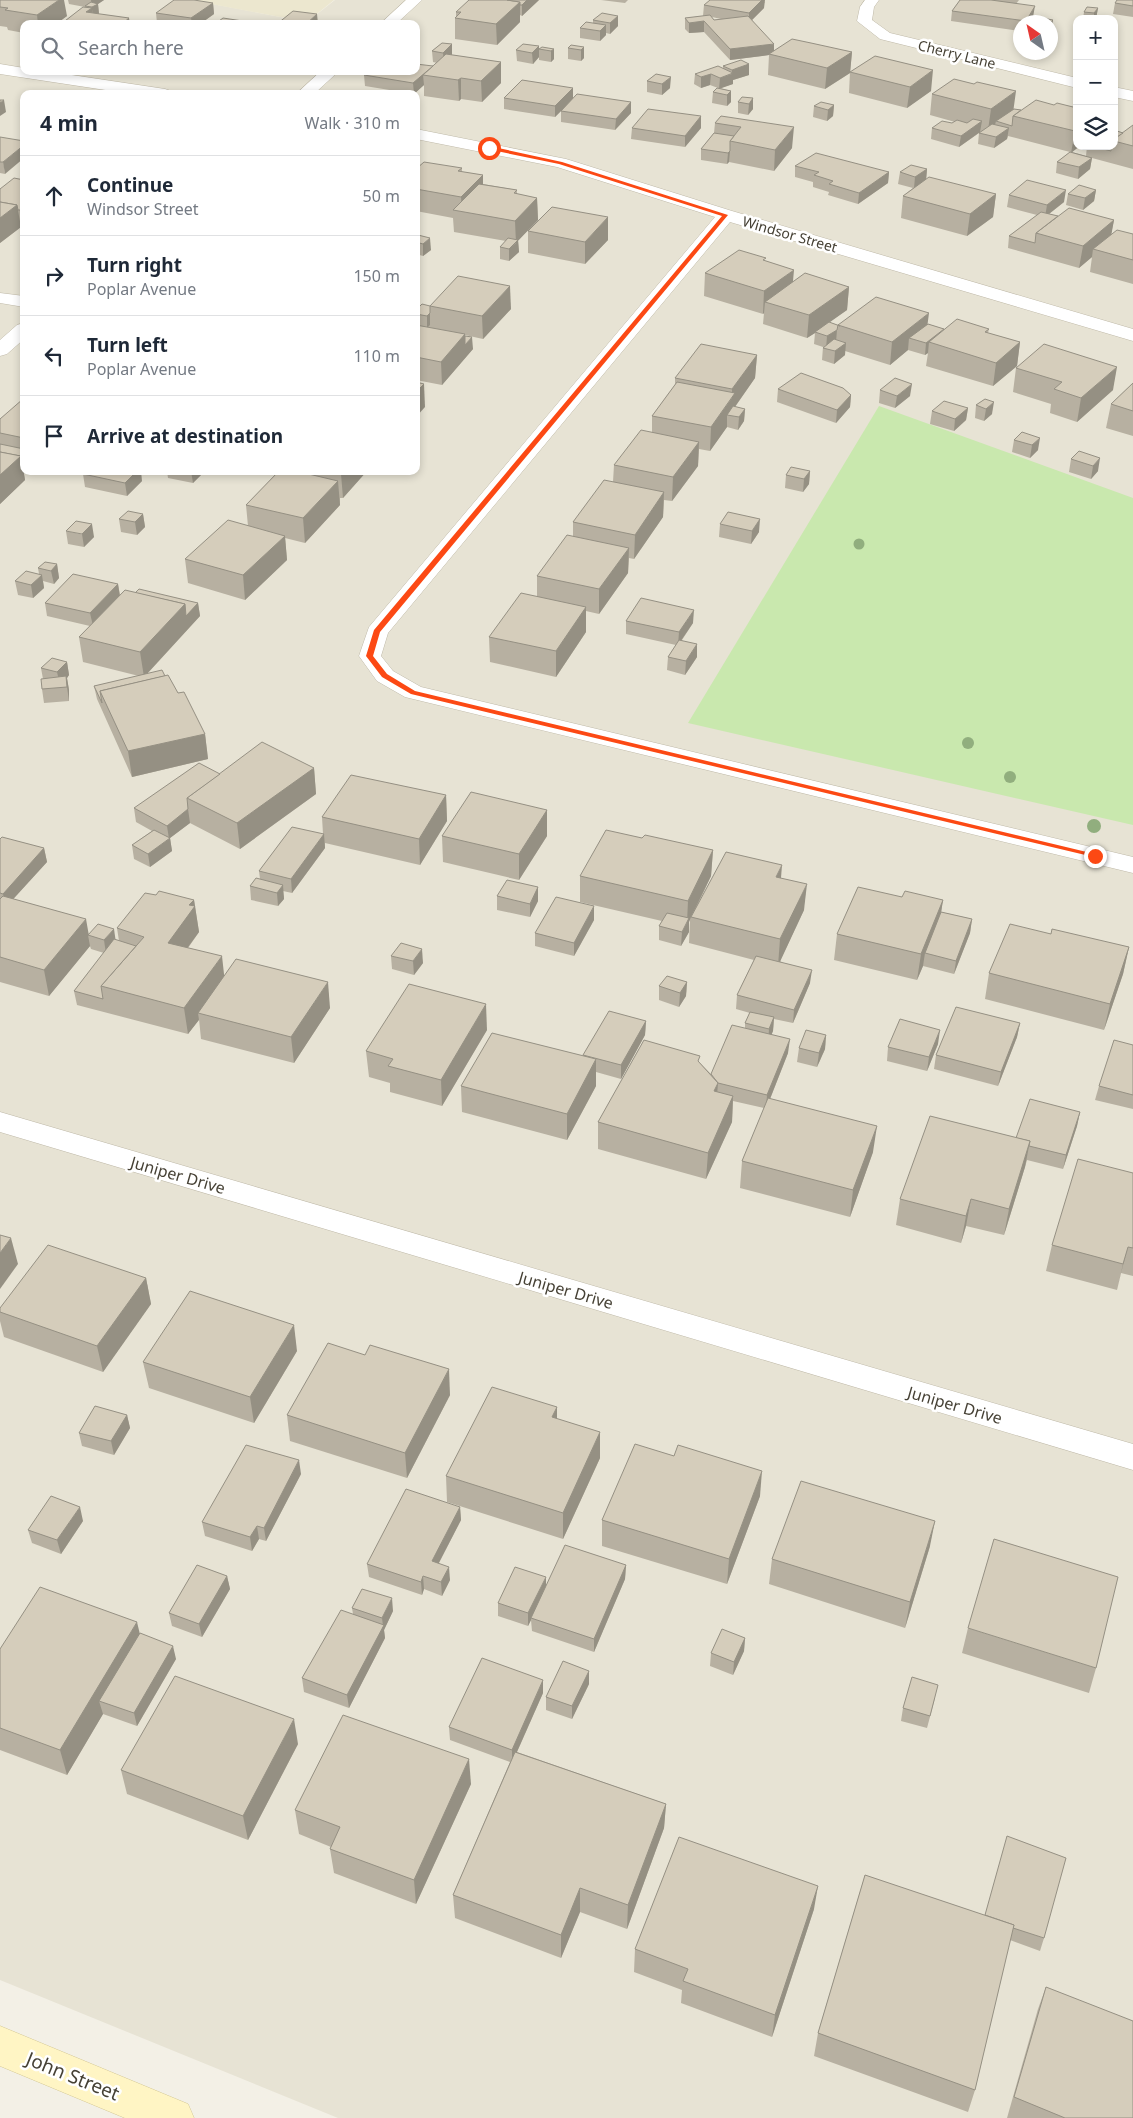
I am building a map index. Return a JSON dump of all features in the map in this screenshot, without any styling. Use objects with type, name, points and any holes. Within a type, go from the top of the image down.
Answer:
[{"type":"main road","name":"John Street","points":[[0,2046],[174,2118]]},
{"type":"street","points":[[392,20],[415,0]]},
{"type":"street","name":"Cherry Lane","points":[[872,0],[867,7],[864,21],[885,36],[1073,82]]},
{"type":"street","points":[[0,69],[20,72]]},
{"type":"street","points":[[40,75],[139,90]]},
{"type":"street","points":[[309,90],[326,75]]},
{"type":"street","points":[[1118,93],[1133,96]]},
{"type":"street","name":"Windsor Street","points":[[420,135],[560,163],[726,215],[1133,335]]},
{"type":"street","points":[[726,215],[377,632],[370,656],[384,676],[413,692],[1133,865]]},
{"type":"street","points":[[0,298],[20,301]]},
{"type":"street","points":[[0,350],[20,332]]},
{"type":"street","name":"Juniper Drive","points":[[0,1122],[1133,1457]]},
{"type":"shaded area","points":[[0,0],[191,0],[296,20],[20,20],[20,75],[420,75],[420,20],[310,20],[335,0],[1133,0],[1133,2118],[338,2118],[0,1980]]},
{"type":"shaded area","points":[[190,0],[334,0],[309,20],[296,20]]},
{"type":"green space","points":[[879,406],[1133,498],[1133,825],[688,723]]},
{"type":"building","points":[[0,0],[59,0],[37,15],[5,10],[8,8],[0,7]]},
{"type":"building","points":[[174,0],[194,0],[213,3],[191,18],[156,13]]},
{"type":"building","points":[[469,0],[520,2],[496,24],[455,18],[461,12],[456,12]]},
{"type":"building","points":[[507,0],[527,0],[520,5],[520,2]]},
{"type":"building","points":[[710,0],[762,0],[749,13],[704,5]]},
{"type":"building","points":[[960,0],[991,0],[1035,6],[1030,15],[1013,15],[1013,19],[952,11]]},
{"type":"building","points":[[1117,0],[1133,0],[1133,6],[1115,3]]},
{"type":"building","points":[[91,2],[98,4],[92,7],[85,6]]},
{"type":"building","points":[[83,7],[92,8],[86,12],[129,18],[127,20],[66,20]]},
{"type":"building","points":[[1087,7],[1098,8],[1094,13],[1084,12]]},
{"type":"building","points":[[293,11],[317,14],[310,20],[282,20]]},
{"type":"building","points":[[602,13],[618,16],[610,23],[593,20]]},
{"type":"building","points":[[710,15],[714,20],[748,16],[774,44],[730,49],[704,21],[689,23],[685,18]]},
{"type":"building","points":[[223,18],[236,20],[220,20]]},
{"type":"building","points":[[586,22],[606,25],[600,31],[580,28]]},
{"type":"building","points":[[792,39],[852,52],[827,68],[769,54]]},
{"type":"building","points":[[442,43],[452,44],[443,53],[432,51]]},
{"type":"building","points":[[523,44],[539,46],[532,53],[516,50]]},
{"type":"building","points":[[571,45],[584,47],[581,50],[568,48]]},
{"type":"building","points":[[542,47],[554,49],[551,51],[539,49]]},
{"type":"building","points":[[446,54],[501,62],[481,81],[423,75]]},
{"type":"building","points":[[875,56],[933,70],[910,87],[850,72]]},
{"type":"building","points":[[741,60],[749,64],[732,70],[723,66]]},
{"type":"building","points":[[420,64],[433,66],[413,83],[364,75],[420,75]]},
{"type":"building","points":[[718,66],[733,73],[720,78],[711,74],[701,77],[695,74]]},
{"type":"building","points":[[656,74],[671,77],[662,84],[647,81]]},
{"type":"building","points":[[954,79],[1016,91],[991,109],[932,94]]},
{"type":"building","points":[[522,80],[573,88],[555,106],[504,98]]},
{"type":"building","points":[[717,88],[731,91],[727,95],[713,92]]},
{"type":"building","points":[[577,94],[631,102],[616,119],[561,111]]},
{"type":"building","points":[[742,97],[753,98],[749,104],[738,102]]},
{"type":"building","points":[[1036,100],[1054,105],[1057,103],[1073,107],[1073,131],[1013,116]]},
{"type":"building","points":[[821,102],[834,105],[828,110],[814,106]]},
{"type":"building","points":[[648,109],[701,116],[685,136],[632,128]]},
{"type":"building","points":[[1014,109],[1021,110],[1013,116],[1012,126],[996,121]]},
{"type":"building","points":[[721,116],[794,127],[775,150],[730,141],[741,127],[715,123]]},
{"type":"building","points":[[973,119],[982,121],[961,136],[932,128],[942,121],[952,123],[957,120],[967,123]]},
{"type":"building","points":[[992,124],[1009,128],[996,137],[979,133]]},
{"type":"building","points":[[1133,125],[1133,146],[1118,142],[1118,136]]},
{"type":"building","points":[[714,133],[734,136],[730,141],[730,151],[728,153],[701,149]]},
{"type":"building","points":[[0,137],[20,140],[20,148],[3,162],[0,162]]},
{"type":"building","points":[[1070,152],[1092,158],[1079,167],[1057,162]]},
{"type":"building","points":[[816,153],[889,172],[859,193],[829,184],[833,181],[814,175],[819,172],[795,166]]},
{"type":"building","points":[[424,162],[462,168],[458,171],[483,175],[461,197],[420,190],[420,166]]},
{"type":"building","points":[[911,165],[927,169],[915,177],[900,172]]},
{"type":"building","points":[[929,177],[996,194],[970,214],[903,196]]},
{"type":"building","points":[[14,178],[20,179],[20,210],[18,210],[17,205],[0,202],[0,189]]},
{"type":"building","points":[[1027,180],[1066,190],[1047,205],[1009,195]]},
{"type":"building","points":[[479,184],[517,190],[514,193],[537,198],[515,221],[453,210]]},
{"type":"building","points":[[1079,185],[1096,190],[1085,198],[1068,194]]},
{"type":"building","points":[[0,202],[17,205],[0,218]]},
{"type":"building","points":[[552,207],[608,217],[585,242],[528,231]]},
{"type":"building","points":[[1069,208],[1114,220],[1083,246],[1036,233]]},
{"type":"building","points":[[1041,212],[1058,216],[1036,233],[1035,243],[1009,236]]},
{"type":"building","points":[[1117,230],[1133,234],[1133,260],[1093,249]]},
{"type":"building","points":[[420,236],[430,238],[423,244],[420,243]]},
{"type":"building","points":[[508,238],[518,240],[509,249],[500,247]]},
{"type":"building","points":[[739,250],[766,258],[763,260],[794,270],[764,291],[705,273]]},
{"type":"building","points":[[805,273],[849,287],[809,315],[765,302]]},
{"type":"building","points":[[458,276],[510,286],[482,316],[430,306]]},
{"type":"building","points":[[876,297],[929,313],[892,342],[838,325]]},
{"type":"building","points":[[422,304],[430,306],[430,313],[427,316],[420,315],[420,306]]},
{"type":"building","points":[[957,319],[989,329],[985,332],[1020,342],[996,363],[929,342]]},
{"type":"building","points":[[829,322],[838,325],[837,330],[827,336],[815,332]]},
{"type":"building","points":[[928,324],[944,329],[926,343],[909,338]]},
{"type":"building","points":[[420,326],[465,334],[441,362],[420,358]]},
{"type":"building","points":[[465,336],[472,337],[465,345]]},
{"type":"building","points":[[834,339],[846,343],[835,351],[823,348]]},
{"type":"building","points":[[701,344],[757,355],[732,389],[675,378]]},
{"type":"building","points":[[1044,344],[1117,367],[1081,398],[1054,389],[1062,382],[1016,368]]},
{"type":"building","points":[[801,373],[843,388],[851,395],[837,410],[778,389]]},
{"type":"building","points":[[895,378],[912,384],[897,396],[880,390]]},
{"type":"building","points":[[677,382],[735,393],[711,427],[652,416]]},
{"type":"building","points":[[1133,383],[1133,411],[1111,404]]},
{"type":"building","points":[[985,399],[994,402],[986,409],[976,405]]},
{"type":"building","points":[[944,401],[968,408],[955,419],[932,411]]},
{"type":"building","points":[[20,402],[20,437],[0,433],[0,419]]},
{"type":"building","points":[[733,406],[745,409],[739,417],[727,415]]},
{"type":"building","points":[[641,430],[699,442],[673,477],[614,465]]},
{"type":"building","points":[[1022,432],[1040,438],[1032,445],[1014,440]]},
{"type":"building","points":[[0,444],[20,448],[20,456],[0,452]]},
{"type":"building","points":[[1079,451],[1100,458],[1093,466],[1071,459]]},
{"type":"building","points":[[0,452],[20,456],[20,457],[0,475]]},
{"type":"building","points":[[791,467],[810,471],[804,479],[786,475]]},
{"type":"building","points":[[88,475],[133,475],[125,483]]},
{"type":"building","points":[[275,475],[313,475],[338,481],[303,518],[246,505]]},
{"type":"building","points":[[604,480],[664,492],[635,535],[573,522]]},
{"type":"building","points":[[128,511],[143,514],[135,522],[119,519]]},
{"type":"building","points":[[728,512],[760,519],[752,531],[720,524]]},
{"type":"building","points":[[228,520],[285,536],[243,575],[185,559]]},
{"type":"building","points":[[76,521],[92,524],[82,534],[66,531]]},
{"type":"building","points":[[567,535],[629,548],[599,589],[537,576]]},
{"type":"building","points":[[45,562],[57,564],[51,571],[38,568]]},
{"type":"building","points":[[26,571],[42,575],[31,585],[15,581]]},
{"type":"building","points":[[73,574],[118,584],[90,613],[45,603]]},
{"type":"building","points":[[139,589],[198,603],[186,616],[185,604],[135,593]]},
{"type":"building","points":[[125,590],[185,604],[140,652],[79,637]]},
{"type":"building","points":[[521,593],[586,607],[556,651],[489,637]]},
{"type":"building","points":[[641,598],[694,610],[679,632],[626,621]]},
{"type":"building","points":[[679,640],[697,644],[686,661],[668,657]]},
{"type":"building","points":[[52,658],[67,662],[57,672],[41,668]]},
{"type":"building","points":[[162,670],[165,676],[100,691],[102,703],[94,686]]},
{"type":"building","points":[[168,675],[178,693],[184,692],[205,734],[128,751],[100,691]]},
{"type":"building","points":[[66,676],[67,687],[42,689],[41,679]]},
{"type":"building","points":[[262,742],[314,768],[237,823],[187,798]]},
{"type":"building","points":[[199,763],[220,774],[187,798],[188,809],[167,826],[134,808]]},
{"type":"building","points":[[351,775],[446,795],[419,839],[322,817]]},
{"type":"building","points":[[471,792],[547,810],[519,854],[442,836]]},
{"type":"building","points":[[292,827],[324,834],[291,879],[259,871]]},
{"type":"building","points":[[154,830],[170,838],[148,854],[132,845]]},
{"type":"building","points":[[606,830],[642,838],[645,835],[713,850],[688,901],[580,876]]},
{"type":"building","points":[[2,837],[44,848],[3,894],[0,893],[0,839]]},
{"type":"building","points":[[726,852],[782,865],[776,877],[807,884],[780,939],[691,917]]},
{"type":"building","points":[[256,878],[283,885],[277,893],[250,886]]},
{"type":"building","points":[[507,880],[538,887],[530,904],[497,896]]},
{"type":"building","points":[[858,887],[902,897],[905,891],[943,900],[921,954],[837,934]]},
{"type":"building","points":[[159,891],[194,900],[189,905],[195,906],[168,943],[222,956],[184,1008],[101,986],[144,937],[117,928],[145,893],[156,895]]},
{"type":"building","points":[[3,896],[86,919],[44,970],[0,957],[0,899]]},
{"type":"building","points":[[556,897],[594,906],[574,943],[535,933]]},
{"type":"building","points":[[941,912],[972,919],[956,961],[925,953]]},
{"type":"building","points":[[667,913],[689,918],[682,932],[659,926]]},
{"type":"building","points":[[98,924],[114,929],[104,940],[88,935]]},
{"type":"building","points":[[1010,924],[1051,934],[1052,929],[1129,947],[1110,1004],[989,973]]},
{"type":"building","points":[[114,939],[136,946],[101,986],[103,999],[74,991]]},
{"type":"building","points":[[401,943],[422,949],[413,961],[391,956]]},
{"type":"building","points":[[756,956],[812,970],[794,1010],[737,995]]},
{"type":"building","points":[[236,959],[328,982],[291,1037],[198,1013]]},
{"type":"building","points":[[667,976],[687,982],[680,993],[659,986]]},
{"type":"building","points":[[409,984],[486,1004],[441,1080],[388,1066],[393,1059],[366,1051]]},
{"type":"building","points":[[956,1007],[1020,1023],[1001,1072],[936,1055]]},
{"type":"building","points":[[609,1011],[646,1021],[621,1065],[583,1055]]},
{"type":"building","points":[[750,1012],[774,1017],[769,1029],[745,1023]]},
{"type":"building","points":[[900,1019],[940,1030],[929,1057],[888,1047]]},
{"type":"building","points":[[732,1025],[790,1039],[767,1095],[718,1083],[711,1074]]},
{"type":"building","points":[[806,1030],[826,1035],[819,1053],[799,1048]]},
{"type":"building","points":[[492,1033],[596,1059],[567,1114],[461,1086]]},
{"type":"building","points":[[644,1040],[700,1056],[698,1061],[718,1083],[714,1091],[733,1096],[708,1153],[598,1122]]},
{"type":"building","points":[[1114,1040],[1133,1045],[1133,1095],[1099,1086]]},
{"type":"building","points":[[768,1098],[877,1126],[853,1190],[742,1161]]},
{"type":"building","points":[[1030,1099],[1080,1112],[1066,1155],[1029,1146],[1030,1141],[1016,1138]]},
{"type":"building","points":[[930,1116],[1030,1141],[1009,1209],[971,1199],[966,1216],[900,1199]]},
{"type":"building","points":[[1078,1159],[1133,1173],[1133,1248],[1128,1247],[1123,1264],[1052,1245]]},
{"type":"building","points":[[0,1235],[11,1238],[0,1253]]},
{"type":"building","points":[[48,1245],[146,1278],[97,1346],[0,1312],[0,1308]]},
{"type":"building","points":[[190,1291],[294,1325],[250,1397],[143,1362]]},
{"type":"building","points":[[328,1343],[365,1355],[370,1345],[449,1369],[405,1453],[287,1415]]},
{"type":"building","points":[[492,1387],[557,1407],[552,1417],[600,1432],[563,1513],[446,1476]]},
{"type":"building","points":[[95,1406],[127,1415],[111,1441],[79,1433]]},
{"type":"building","points":[[635,1444],[674,1456],[678,1445],[762,1471],[729,1559],[602,1520]]},
{"type":"building","points":[[246,1445],[299,1460],[264,1528],[257,1526],[250,1537],[202,1522]]},
{"type":"building","points":[[801,1481],[935,1521],[910,1602],[772,1559]]},
{"type":"building","points":[[406,1489],[460,1507],[432,1561],[449,1567],[441,1582],[423,1576],[421,1582],[367,1564]]},
{"type":"building","points":[[51,1496],[80,1507],[57,1540],[28,1530]]},
{"type":"building","points":[[994,1539],[1118,1577],[1096,1668],[968,1628]]},
{"type":"building","points":[[565,1545],[626,1565],[594,1639],[531,1618]]},
{"type":"building","points":[[197,1565],[227,1576],[199,1624],[169,1613]]},
{"type":"building","points":[[515,1567],[546,1577],[528,1613],[498,1603]]},
{"type":"building","points":[[40,1587],[137,1622],[60,1750],[0,1728],[0,1649]]},
{"type":"building","points":[[362,1589],[392,1598],[382,1618],[352,1608]]},
{"type":"building","points":[[341,1610],[384,1625],[347,1695],[302,1678]]},
{"type":"building","points":[[722,1629],[745,1638],[734,1662],[711,1653]]},
{"type":"building","points":[[140,1633],[173,1646],[134,1713],[99,1701]]},
{"type":"building","points":[[482,1658],[543,1680],[512,1750],[449,1727]]},
{"type":"building","points":[[563,1661],[589,1671],[572,1706],[546,1697]]},
{"type":"building","points":[[175,1676],[294,1719],[243,1816],[121,1770]]},
{"type":"building","points":[[912,1677],[938,1685],[930,1716],[903,1708]]},
{"type":"building","points":[[343,1715],[469,1759],[414,1880],[330,1849],[340,1827],[295,1810]]},
{"type":"building","points":[[515,1752],[666,1804],[628,1905],[580,1888],[561,1935],[453,1895]]},
{"type":"building","points":[[1007,1836],[1066,1858],[1044,1938],[1013,1928],[1014,1925],[985,1915]]},
{"type":"building","points":[[679,1837],[818,1886],[775,2015],[683,1981],[688,1969],[635,1949]]},
{"type":"building","points":[[865,1875],[1014,1925],[975,2090],[818,2033]]},
{"type":"building","points":[[1046,1987],[1133,2021],[1133,2118],[1065,2118],[1014,2097]]},
{"type":"route","points":[[489,148],[560,163],[726,215],[377,632],[370,656],[384,676],[413,692],[1095,856]]}]
